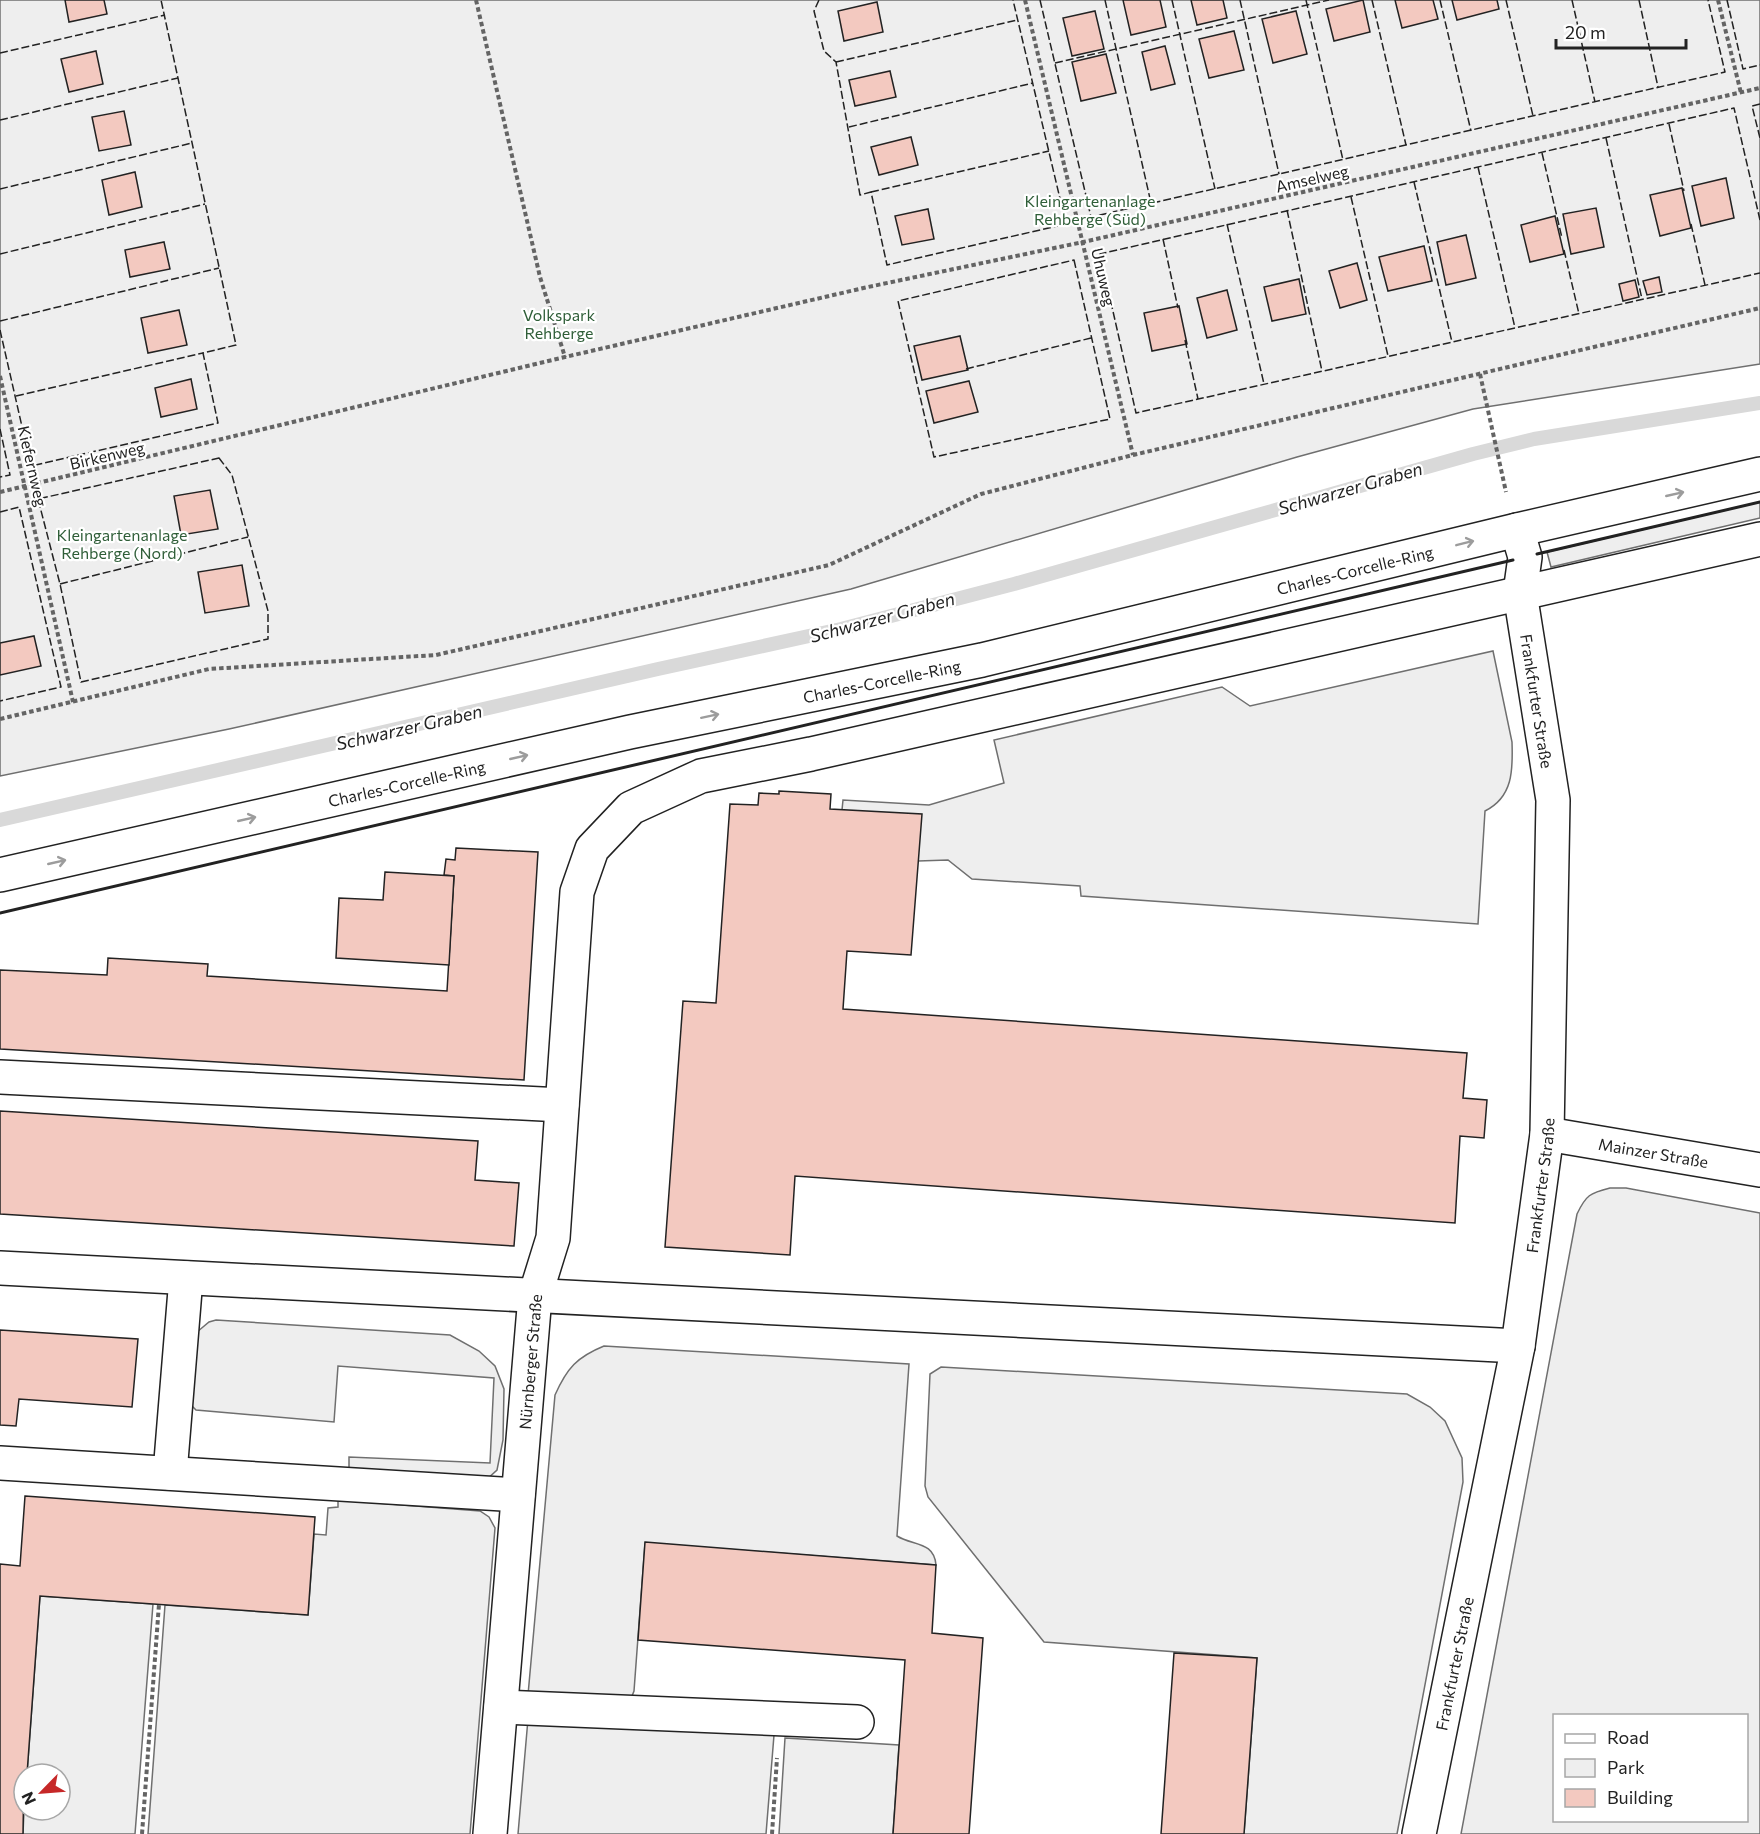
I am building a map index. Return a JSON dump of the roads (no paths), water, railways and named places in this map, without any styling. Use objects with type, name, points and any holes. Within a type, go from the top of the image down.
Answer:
[{"type":"street","name":"Charles-Corcelle-Ring","points":[[0,875],[619,735],[982,660],[1517,530],[1760,474]]},
{"type":"street","name":"Frankfurter Straße","points":[[1419,1834],[1518,1346],[1547,1134],[1553,800],[1520,593],[1525,557],[1517,530]]},
{"type":"street","name":"Nürnberger Straße","points":[[490,1834],[535,1296],[553,1238],[577,892],[592,849],[631,808],[701,776],[823,751],[1760,538]]},
{"type":"street","points":[[0,1077],[562,1105]]},
{"type":"street","name":"Mainzer Straße","points":[[1547,1134],[1760,1170]]},
{"type":"street","points":[[0,1268],[1518,1346]]},
{"type":"street","points":[[170,1473],[186,1278]]},
{"type":"street","points":[[0,1463],[518,1495]]},
{"type":"street","points":[[501,1707],[857,1722]]},
{"type":"waterway","name":"Schwarzer Graben","points":[[0,820],[841,629],[1014,584],[1473,454],[1534,439],[1760,403]]},
{"type":"park label","name":"Kleingartenanlage Rehberge (Süd)","points":[[1090,209]]},
{"type":"park label","name":"Volkspark Rehberge","points":[[559,323]]},
{"type":"park label","name":"Kleingartenanlage Rehberge (Nord)","points":[[122,543]]}]
